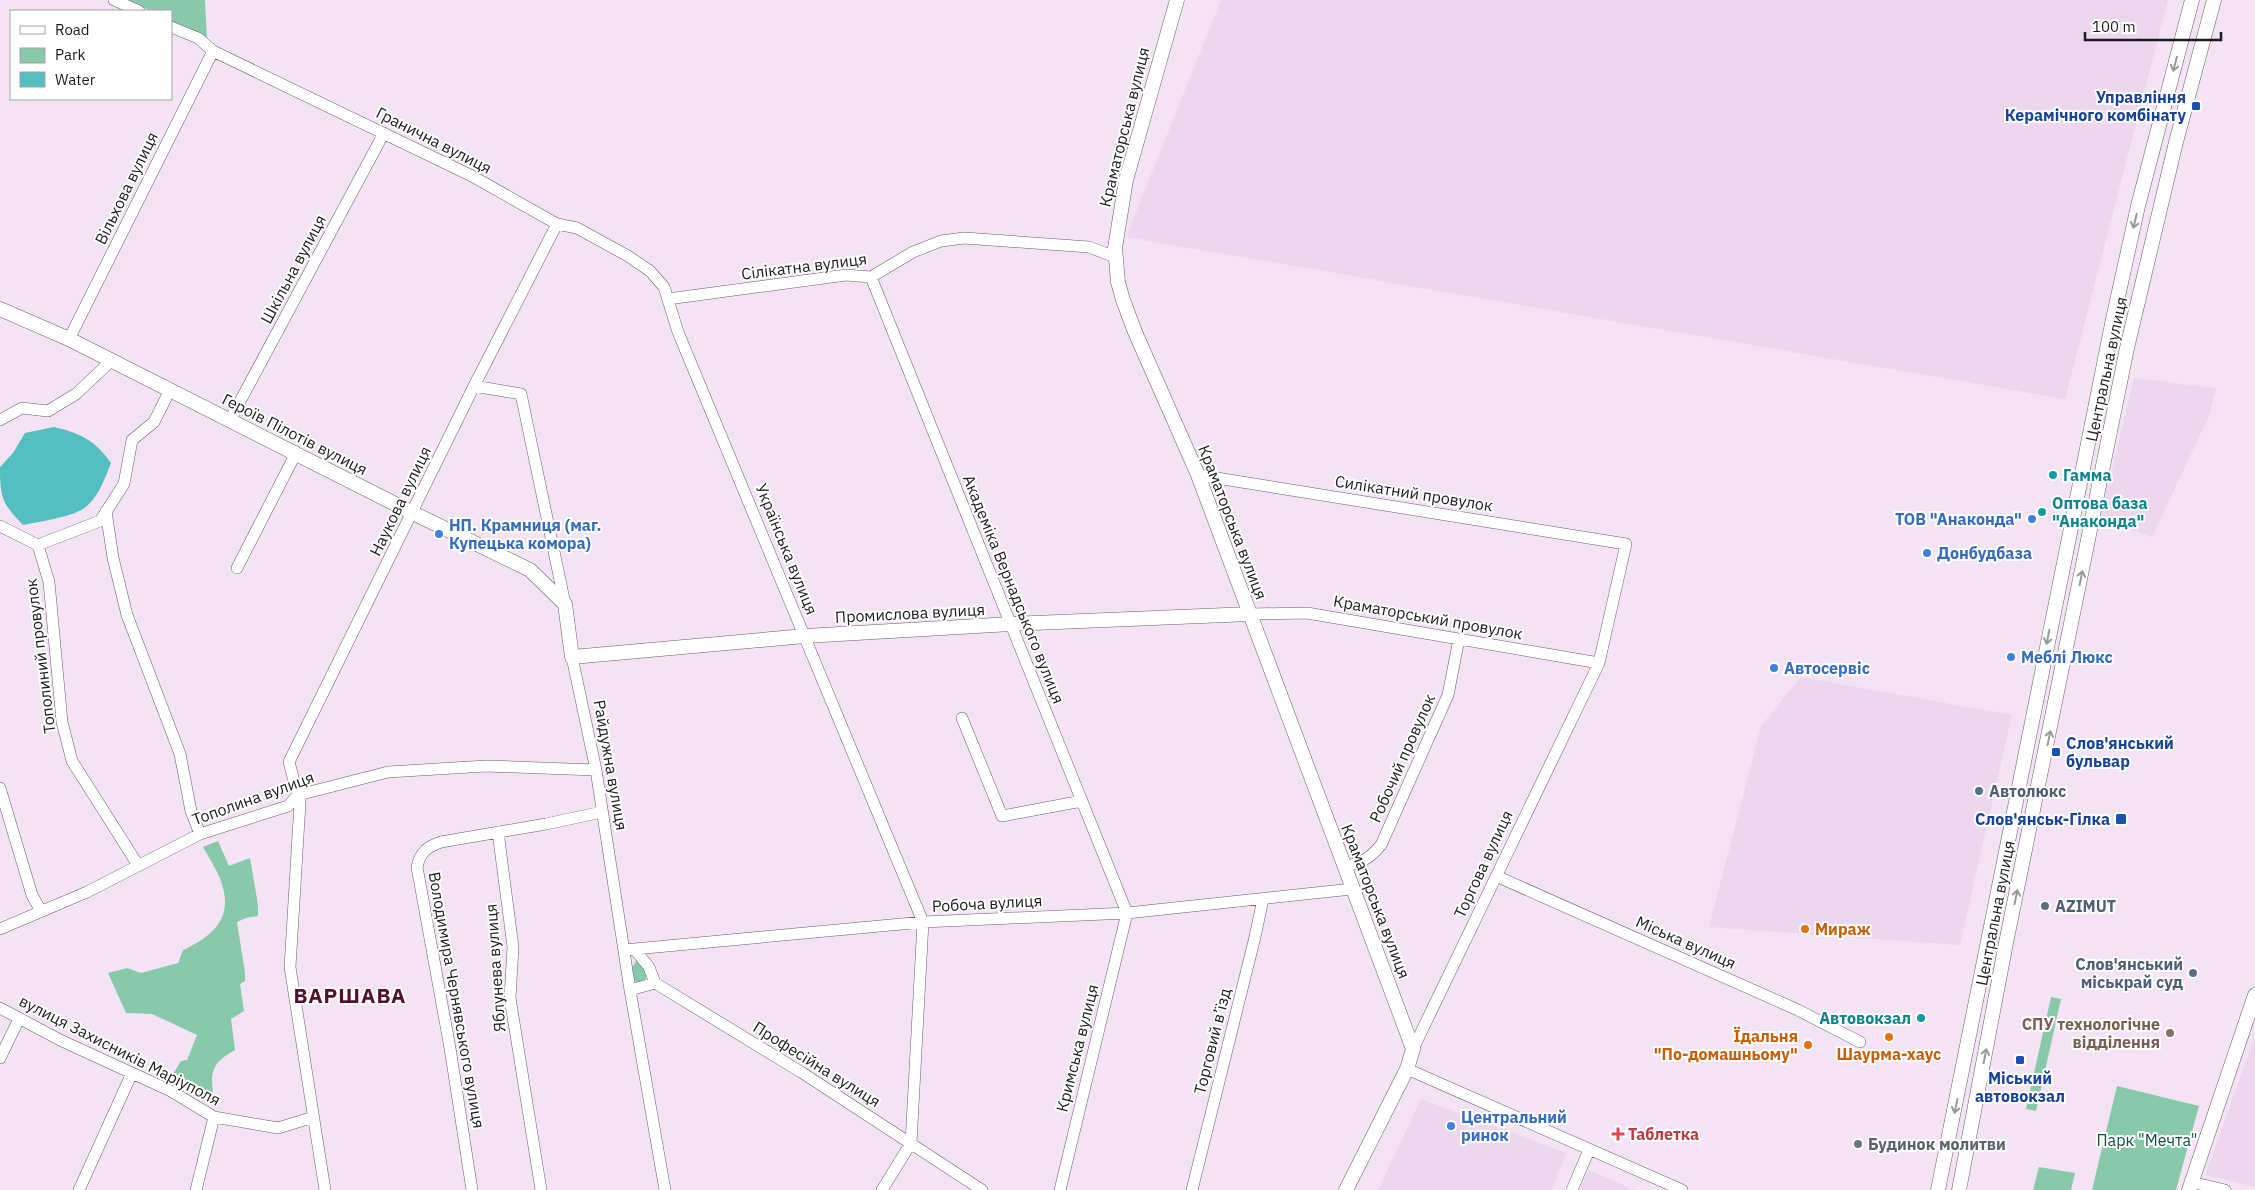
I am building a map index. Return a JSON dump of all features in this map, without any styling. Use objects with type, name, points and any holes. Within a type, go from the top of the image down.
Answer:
[{"type":"street","points":[[114,0],[137,10]]},
{"type":"street","name":"Краматорська вулиця","points":[[1177,0],[1126,180],[1117,228],[1115,256],[1123,300],[1198,475],[1413,1049]]},
{"type":"street","name":"Центральна вулиця","points":[[1938,1190],[2113,319],[2145,179],[2192,0]]},
{"type":"street","name":"Центральна вулиця","points":[[1959,1190],[2006,943],[2127,348],[2176,142],[2214,0]]},
{"type":"street","name":"Гранична вулиця","points":[[172,27],[198,38],[213,51],[472,176],[557,224],[576,228],[650,271],[664,287],[668,299]]},
{"type":"street","name":"Вільхова вулиця","points":[[69,339],[213,51]]},
{"type":"street","name":"Шкільна вулиця","points":[[230,420],[384,133]]},
{"type":"street","name":"Наукова вулиця","points":[[325,1190],[290,967],[300,803],[289,762],[474,386],[557,224]]},
{"type":"street","name":"Сілікатна вулиця","points":[[668,299],[846,275],[870,277],[913,252],[941,241],[964,238],[1089,247],[1115,256]]},
{"type":"street","name":"Академіка Вернадського вулиця","points":[[870,277],[1127,914]]},
{"type":"street","name":"Українська вулиця","points":[[668,299],[678,332],[924,922]]},
{"type":"street","name":"Героїв Пілотів вулиця","points":[[0,309],[69,339],[412,513],[530,570],[565,604]]},
{"type":"street","points":[[0,420],[22,408],[48,411],[76,394],[111,361]]},
{"type":"street","name":"Райдужна вулиця","points":[[474,386],[521,394],[565,604],[572,657],[596,770],[602,812],[630,950],[630,990],[665,1190]]},
{"type":"street","points":[[0,526],[38,545],[100,521],[124,484],[132,440],[154,422],[170,390]]},
{"type":"street","points":[[237,568],[296,453]]},
{"type":"street","name":"Силікатний провулок","points":[[1198,475],[1626,544]]},
{"type":"street","points":[[106,511],[113,558],[127,615],[180,754],[191,811],[200,834]]},
{"type":"street","name":"Торгова вулиця","points":[[1346,1190],[1407,1068],[1413,1049],[1599,663],[1626,544]]},
{"type":"street","name":"Тополиний провулок","points":[[38,545],[49,582],[62,722],[72,761],[138,865]]},
{"type":"street","name":"Краматорський провулок","points":[[1250,614],[1307,613],[1599,663]]},
{"type":"street","name":"Промислова вулиця","points":[[572,657],[805,636],[1011,624],[1250,614]]},
{"type":"street","name":"Робочий провулок","points":[[1344,866],[1357,864],[1372,857],[1381,845],[1448,695],[1459,639]]},
{"type":"street","points":[[962,718],[1002,816],[1082,802]]},
{"type":"street","name":"Тополина вулиця","points":[[0,929],[87,892],[200,834],[288,806],[298,795],[388,772],[486,766],[596,770]]},
{"type":"street","points":[[0,788],[32,896],[41,910]]},
{"type":"street","name":"Володимира Чернявського вулиця","points":[[472,1190],[450,1048],[417,866],[419,857],[426,848],[441,842],[602,812]]},
{"type":"street","name":"Яблунева вулиця","points":[[498,832],[513,947],[510,998],[541,1190]]},
{"type":"street","name":"Міська вулиця","points":[[1496,876],[1798,1010],[1860,1042]]},
{"type":"street","name":"Робоча вулиця","points":[[630,950],[924,922],[1127,914],[1352,889]]},
{"type":"street","name":"Торговий в’їзд","points":[[1192,1190],[1263,899]]},
{"type":"street","name":"Кримська вулиця","points":[[1060,1190],[1127,914]]},
{"type":"street","points":[[882,1190],[911,1143],[924,922]]},
{"type":"street","points":[[630,950],[649,967],[656,983],[630,990]]},
{"type":"street","name":"Професійна вулиця","points":[[656,983],[793,1067],[982,1190]]},
{"type":"street","points":[[2225,1190],[2190,1186],[2255,995]]},
{"type":"street","name":"вулиця Захисників Маріуполя","points":[[0,1008],[60,1040],[171,1090],[214,1117],[278,1128],[314,1117]]},
{"type":"street","points":[[0,1058],[19,1019]]},
{"type":"street","points":[[1407,1068],[1682,1190]]},
{"type":"street","points":[[79,1190],[132,1073]]},
{"type":"street","points":[[196,1190],[214,1117]]},
{"type":"street","points":[[1572,1190],[1589,1150]]},
{"type":"shaded area","points":[[1221,0],[2168,0],[2065,399],[1126,237]]},
{"type":"shaded area","points":[[2134,378],[2216,388],[2209,416],[2152,537],[2100,519]]},
{"type":"shaded area","points":[[1801,677],[2012,715],[1960,945],[1709,927],[1761,726]]},
{"type":"shaded area","points":[[2255,1036],[2255,1187],[2205,1175]]},
{"type":"shaded area","name":"Центральний ринок","points":[[1421,1099],[1566,1153],[1552,1190],[1378,1190]]},
{"type":"shaded area","points":[[1589,1170],[1634,1190],[1580,1190]]},
{"type":"green space","points":[[128,0],[205,0],[207,40],[172,22],[172,10],[149,10]]},
{"type":"green space","points":[[218,841],[229,866],[250,858],[258,905],[258,916],[237,922],[245,973],[245,981],[240,984],[244,1011],[231,1019],[235,1050],[222,1058],[215,1067],[212,1078],[213,1093],[210,1097],[173,1074],[181,1061],[187,1060],[197,1035],[152,1014],[126,1013],[108,973],[127,968],[141,973],[178,963],[183,950],[201,940],[216,927],[224,910],[225,900],[220,878],[203,847]]},
{"type":"green space","points":[[636,961],[642,963],[647,968],[646,980],[638,984],[634,979],[632,968]]},
{"type":"green space","points":[[2051,997],[2061,999],[2036,1111],[2026,1109]]},
{"type":"green space","name":"Парк \"Мечта\"","points":[[2117,1086],[2199,1106],[2176,1190],[2092,1190]]},
{"type":"green space","name":"Парк \"Мечта\"","points":[[2039,1167],[2075,1173],[2071,1190],[2033,1190]]},
{"type":"water","points":[[54,427],[72,432],[93,443],[111,463],[97,494],[83,509],[63,517],[23,525],[6,505],[2,493],[0,467],[13,453],[25,433]]},
{"type":"place","name":"Управління Керамічного комбінату","points":[[2196,106]]},
{"type":"place","name":"Гамма","points":[[2053,475]]},
{"type":"place","name":"Оптова база \"Анаконда\"","points":[[2042,512]]},
{"type":"place","name":"ТОВ \"Анаконда\"","points":[[2032,519]]},
{"type":"place","name":"НП. Крамниця (маг. Купецька комора)","points":[[439,534]]},
{"type":"place","name":"Донбудбаза","points":[[1927,553]]},
{"type":"place","name":"Меблі Люкс","points":[[2011,657]]},
{"type":"place","name":"Автосервіс","points":[[1774,668]]},
{"type":"place","name":"Слов'янський бульвар","points":[[2056,752]]},
{"type":"place","name":"Автолюкс","points":[[1979,791]]},
{"type":"place","name":"Слов'янськ-Гілка","points":[[2121,819]]},
{"type":"place","name":"AZIMUT","points":[[2045,906]]},
{"type":"place","name":"Мираж","points":[[1805,929]]},
{"type":"place","name":"Слов'янський міськрай суд","points":[[2193,973]]},
{"type":"place","name":"Автовокзал","points":[[1921,1018]]},
{"type":"place","name":"СПУ технологічне відділення","points":[[2170,1033]]},
{"type":"place","name":"Шаурма-хаус","points":[[1889,1037]]},
{"type":"place","name":"Їдальня \"По-домашньому\"","points":[[1808,1045]]},
{"type":"place","name":"Міський автовокзал","points":[[2020,1060]]},
{"type":"place","name":"Центральний ринок","points":[[1451,1126]]},
{"type":"place","name":"Таблетка","points":[[1618,1134]]},
{"type":"place","name":"Будинок молитви","points":[[1858,1144]]},
{"type":"district","name":"ВАРШАВА","points":[[350,996]]}]
